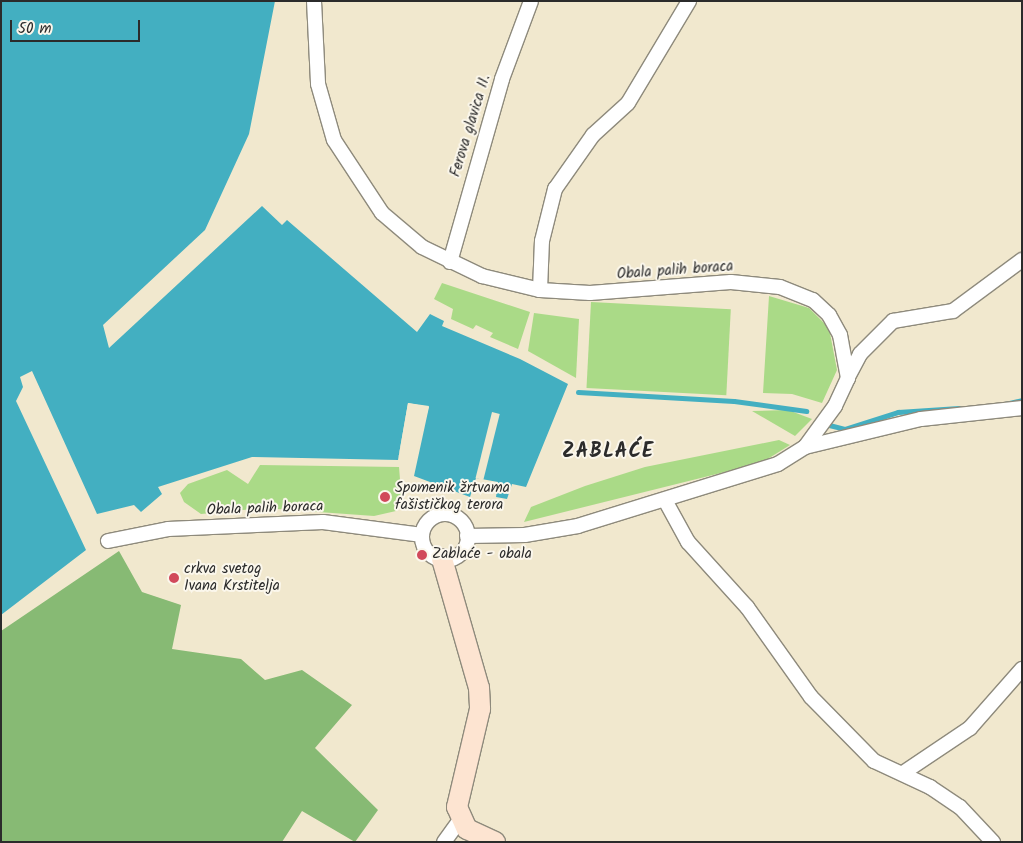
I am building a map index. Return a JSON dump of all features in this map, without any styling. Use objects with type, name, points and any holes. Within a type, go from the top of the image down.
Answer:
[{"type":"street","name":"Obala palih boraca","points":[[314,1],[318,84],[334,140],[382,213],[422,247],[482,276],[540,290],[590,293],[731,282],[780,287],[813,300],[829,315],[840,335],[848,378]]},
{"type":"street","name":"Ferova glavica II.","points":[[450,262],[511,51],[531,1]]},
{"type":"street","points":[[540,290],[542,241],[555,188],[593,135],[628,103],[689,1]]},
{"type":"street","points":[[467,536],[540,533],[666,502],[778,464],[805,447],[819,432],[860,354],[893,321],[953,311],[1022,260]]},
{"type":"street","points":[[805,447],[921,418],[1022,408]]},
{"type":"street","points":[[666,502],[688,542],[747,606],[811,697],[874,761],[903,772],[960,807],[993,842]]},
{"type":"street","points":[[442,559],[462,552],[467,536],[460,520],[446,514],[427,522],[422,535],[425,549],[442,559],[479,688],[480,709],[458,794],[460,820],[444,842]]},
{"type":"street","name":"Obala palih boraca","points":[[108,540],[168,529],[323,522],[422,535]]},
{"type":"street","points":[[903,772],[970,728],[1022,669]]},
{"type":"street","points":[[460,820],[472,832],[495,842]]},
{"type":"green space","points":[[442,283],[530,312],[518,349],[490,337],[493,333],[476,325],[473,329],[451,319],[453,309],[434,299]]},
{"type":"green space","points":[[769,296],[809,308],[829,328],[837,370],[822,403],[792,394],[763,393]]},
{"type":"green space","points":[[591,302],[731,309],[726,395],[586,388]]},
{"type":"green space","points":[[534,313],[579,319],[576,378],[528,351]]},
{"type":"green space","points":[[788,410],[812,419],[795,436],[752,411]]},
{"type":"green space","points":[[779,440],[790,445],[761,463],[524,522],[531,507],[585,486],[645,467]]},
{"type":"green space","points":[[260,465],[399,467],[402,504],[396,511],[374,516],[263,508],[201,514],[184,502],[180,493],[188,484],[227,470],[248,484]]},
{"type":"green space","points":[[119,551],[142,592],[181,605],[172,649],[241,659],[265,680],[302,670],[352,705],[315,748],[378,810],[355,842],[302,811],[282,842],[1,842],[1,631]]},
{"type":"water","points":[[1,1],[275,1],[249,134],[205,230],[103,325],[109,348],[262,206],[282,225],[287,220],[417,332],[430,314],[444,321],[442,326],[520,359],[568,384],[526,487],[512,484],[507,499],[496,497],[498,482],[476,478],[470,497],[414,476],[429,407],[408,403],[398,460],[252,457],[158,487],[162,494],[141,512],[134,505],[97,514],[32,371],[20,377],[23,387],[16,401],[86,550],[1,615]]},
{"type":"pier","points":[[408,403],[429,406],[415,460],[426,408],[410,406],[398,460]]},
{"type":"pier","points":[[492,412],[500,414],[483,480],[476,478]]},
{"type":"waterway","points":[[578,392],[734,401],[806,411]]},
{"type":"waterway","points":[[1005,404],[1022,400]]},
{"type":"waterway","points":[[829,425],[845,429],[898,412],[959,408]]},
{"type":"place","name":"Spomenik žrtvama fašističkog terora","points":[[385,497]]},
{"type":"place","name":"Zablaće - obala","points":[[422,555]]},
{"type":"place","name":"crkva svetog Ivana Krstitelja","points":[[174,578]]},
{"type":"district","name":"ZABLAĆE","points":[[608,452]]}]
